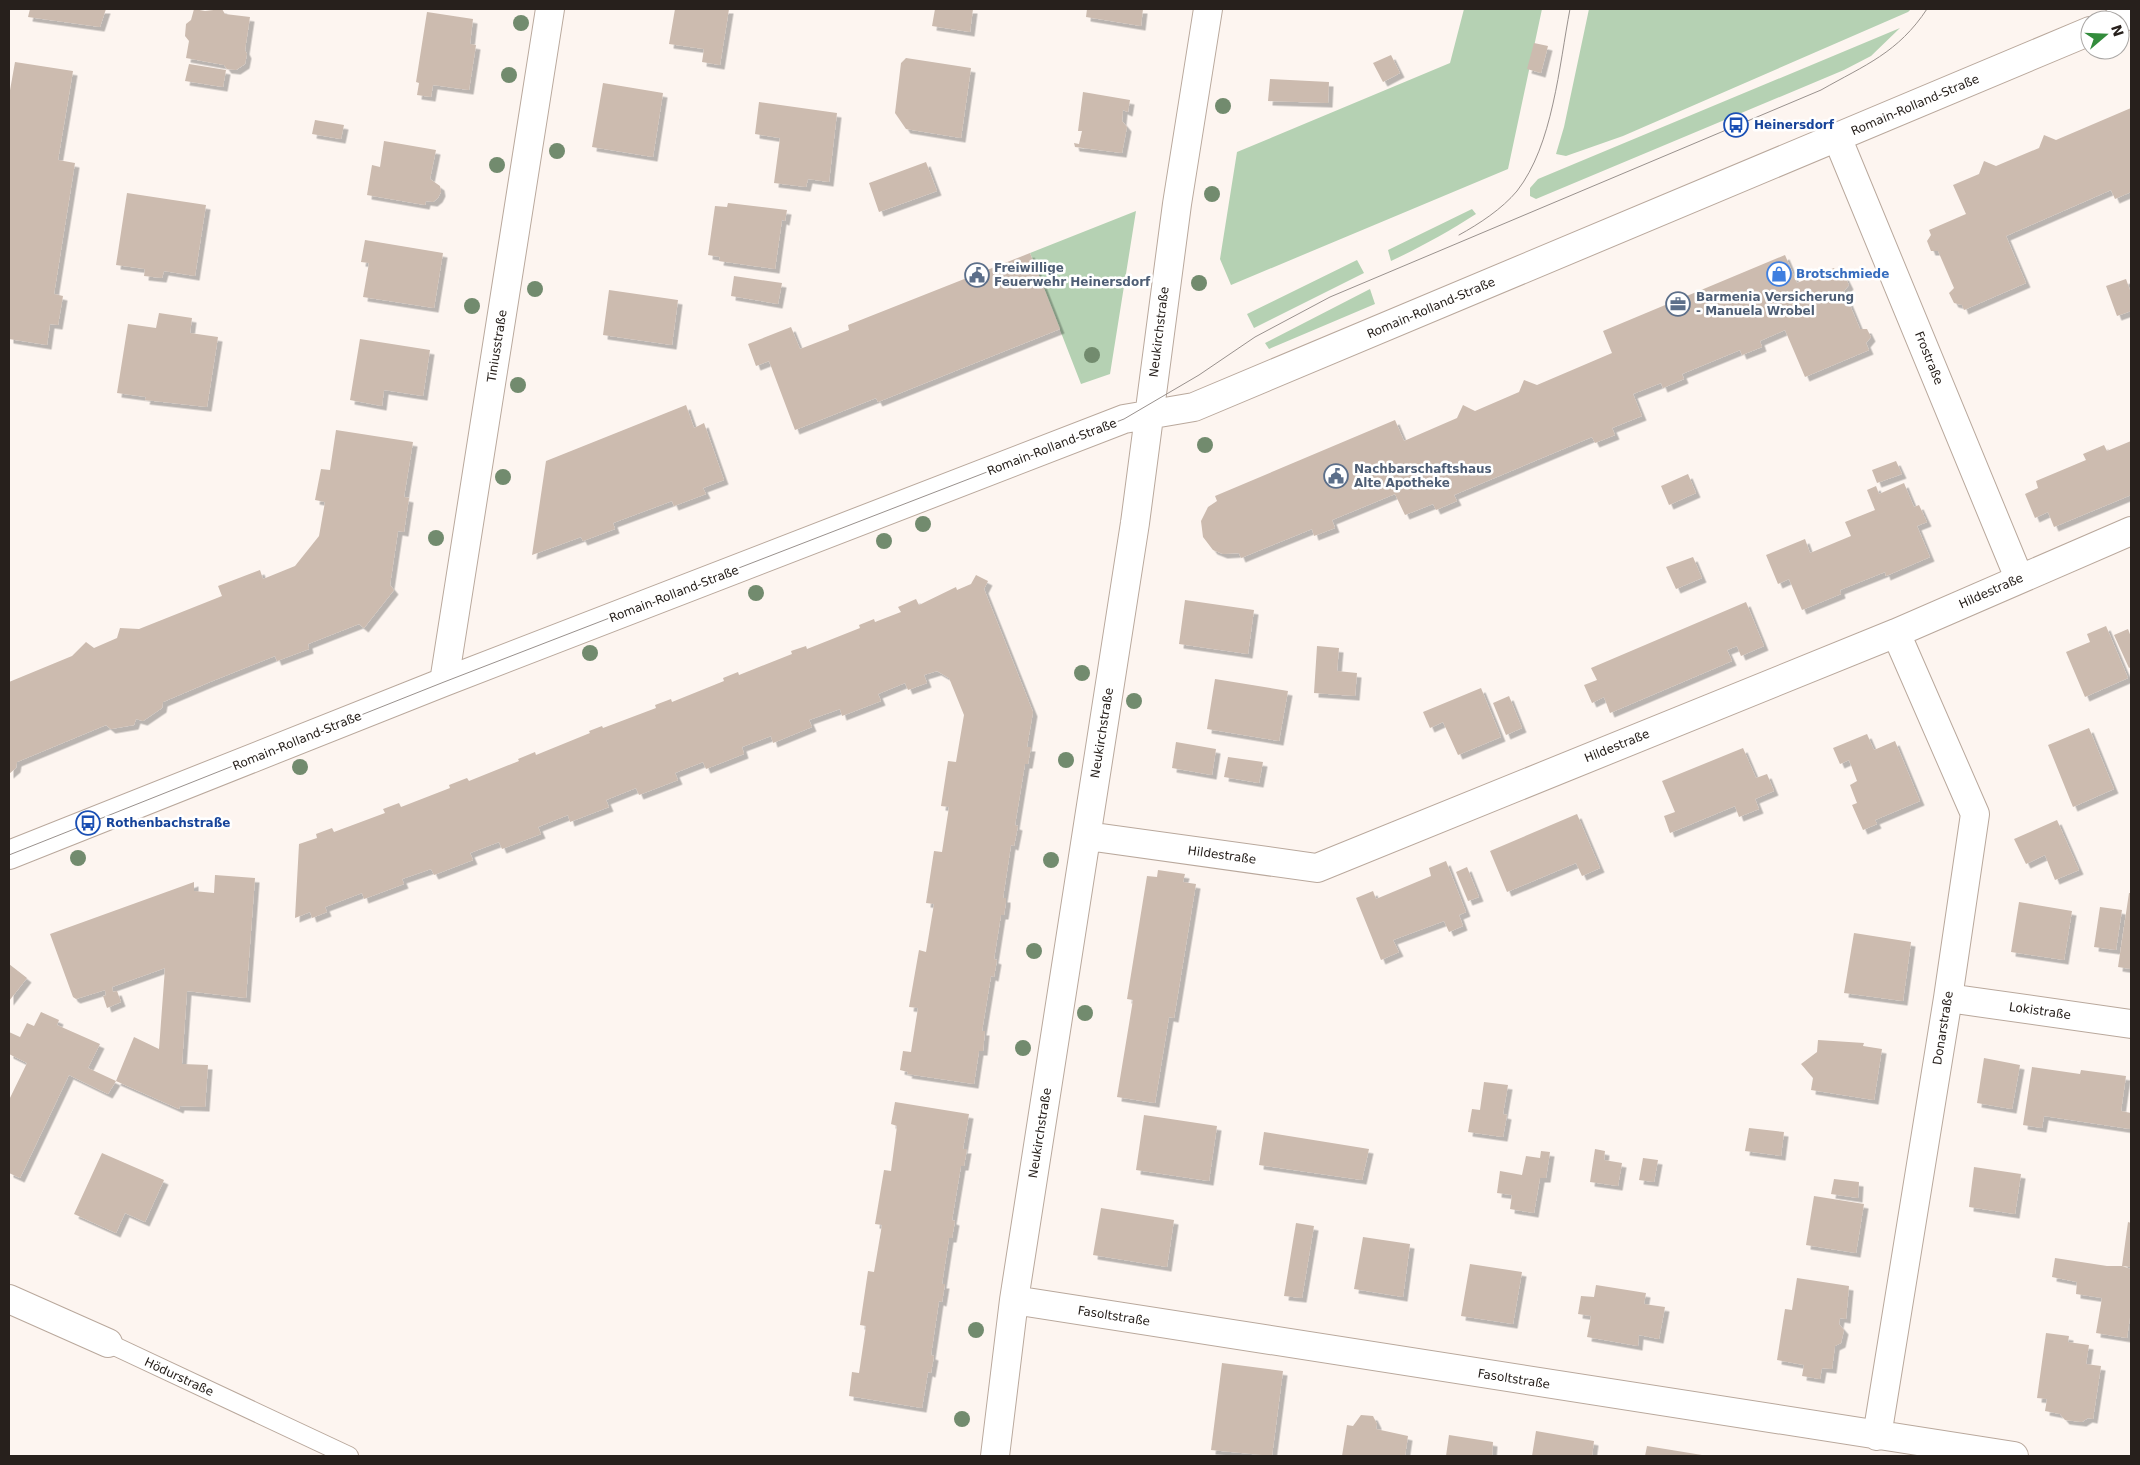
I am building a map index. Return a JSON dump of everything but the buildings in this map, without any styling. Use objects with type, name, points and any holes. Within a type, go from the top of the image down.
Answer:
[{"type":"street","name":"Tiniusstraße","points":[[444,682],[550,9]]},
{"type":"street","name":"Neukirchstraße","points":[[996,1456],[1014,1300],[1087,836],[1150,414],[1175,214],[1208,9]]},
{"type":"street","name":"Romain-Rolland-Straße","points":[[9,855],[444,682],[1124,419],[1194,407],[2080,35]]},
{"type":"street","name":"Frostraße","points":[[1838,137],[2019,578]]},
{"type":"street","name":"Hildestraße","points":[[1087,836],[1317,868],[1896,633],[2131,531]]},
{"type":"street","name":"Donarstraße","points":[[1877,1436],[1948,998],[1975,814],[1896,633]]},
{"type":"street","name":"Lokistraße","points":[[1948,998],[2131,1024]]},
{"type":"street","name":"Hödurstraße","points":[[9,1300],[108,1343]]},
{"type":"street","name":"Fasoltstraße","points":[[1014,1300],[1877,1436],[1951,1451],[2014,1456]]},
{"type":"lane","name":"Hödurstraße","points":[[108,1343],[349,1456]]},
{"type":"green space","points":[[1464,9],[1542,9],[1508,169],[1231,285],[1220,259],[1237,152],[1450,63]]},
{"type":"green space","points":[[1589,9],[1911,9],[1908,12],[1623,136],[1566,156],[1556,154],[1564,127]]},
{"type":"green space","points":[[1900,28],[1871,56],[1844,70],[1536,199],[1530,196],[1530,188],[1538,179]]},
{"type":"green space","points":[[1472,209],[1476,214],[1434,239],[1391,261],[1388,250]]},
{"type":"green space","points":[[1136,211],[1110,374],[1081,384],[1030,253]]},
{"type":"green space","points":[[1357,260],[1364,273],[1254,328],[1247,314]]},
{"type":"green space","points":[[1370,289],[1375,304],[1269,349],[1265,343]]},
{"type":"tram line","points":[[1459,235],[1482,221],[1504,204],[1517,191],[1529,172],[1547,128],[1558,80],[1570,9]]},
{"type":"tram line","points":[[9,855],[444,682],[1124,419],[1199,375],[1255,337],[1330,297],[1821,90],[1880,57],[1904,37],[1927,9]]},
{"type":"place","name":"Heinersdorf","points":[[1736,125]]},
{"type":"place","name":"Brotschmiede","points":[[1779,274]]},
{"type":"place","name":"Freiwillige Feuerwehr Heinersdorf","points":[[977,275]]},
{"type":"place","name":"Barmenia Versicherung - Manuela Wrobel","points":[[1678,304]]},
{"type":"place","name":"Nachbarschaftshaus Alte Apotheke","points":[[1336,476]]},
{"type":"place","name":"Rothenbachstraße","points":[[88,823]]}]
